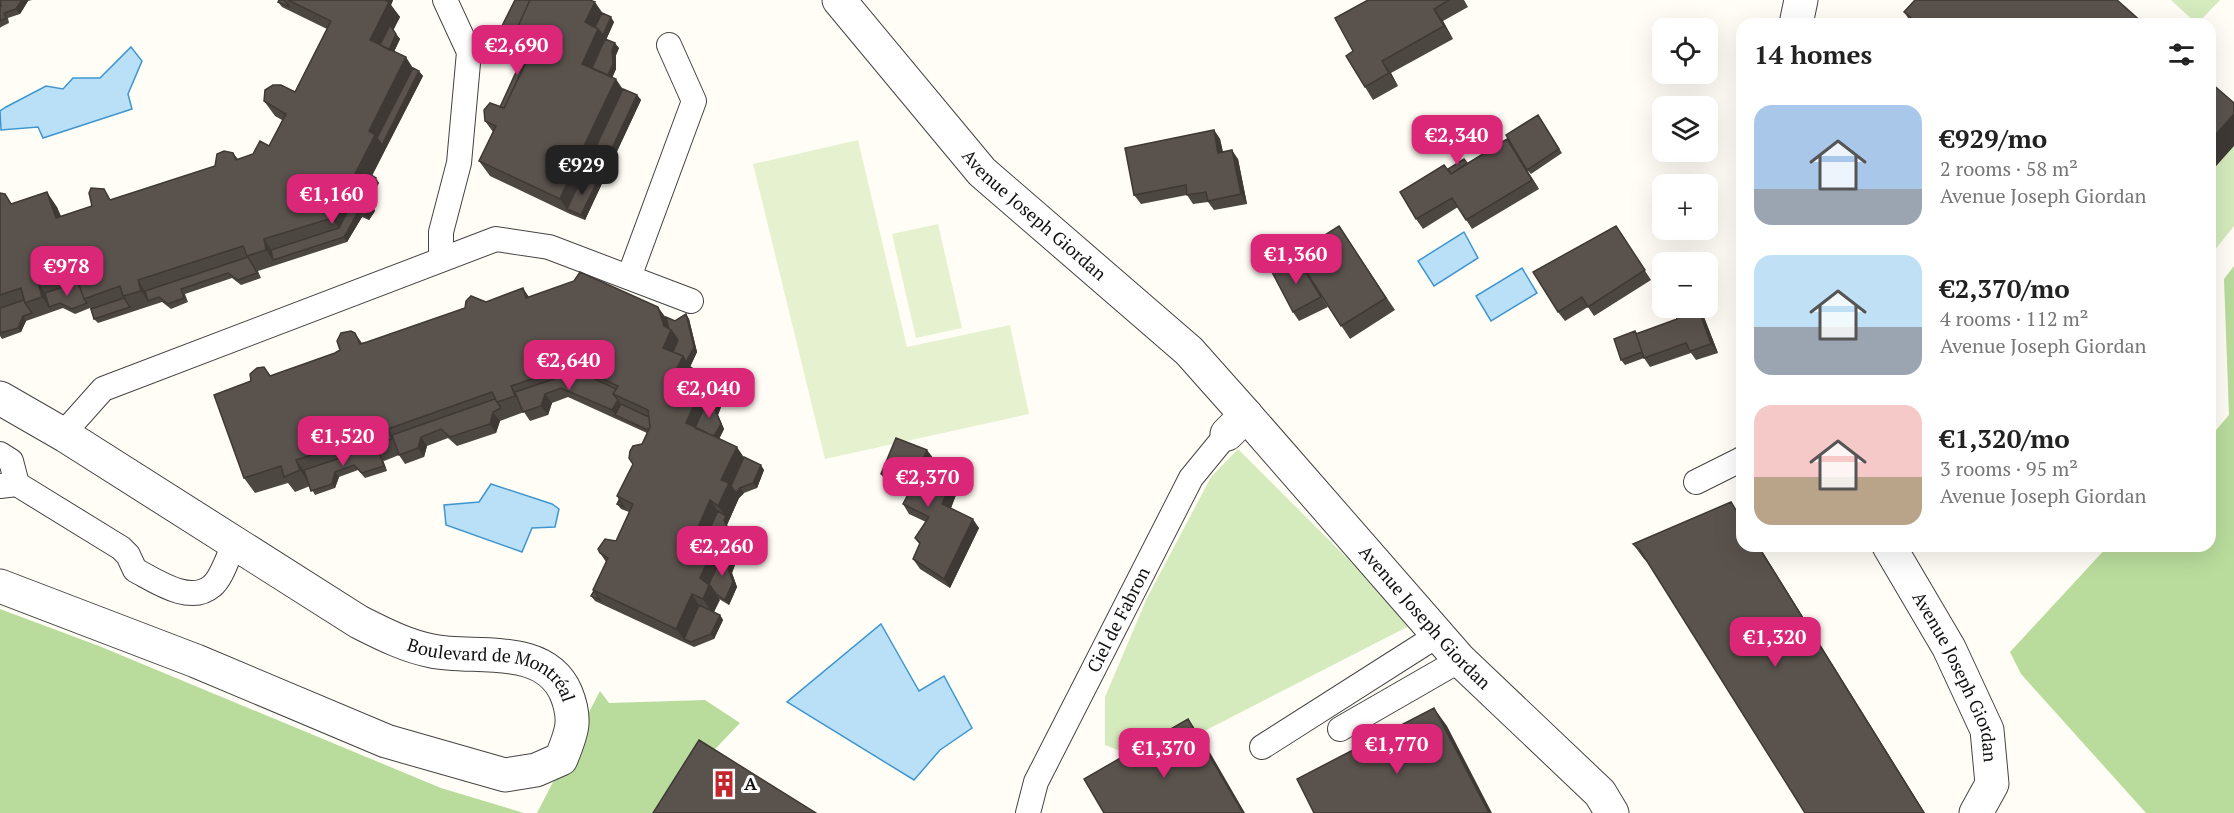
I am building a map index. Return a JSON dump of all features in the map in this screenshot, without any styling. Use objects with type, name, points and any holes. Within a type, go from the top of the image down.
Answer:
[{"type":"street","name":"Avenue Joseph Giordan","points":[[839,0],[982,172],[1189,351],[1237,424],[1460,660],[1600,793],[1612,813]]},
{"type":"street","points":[[1797,18],[1801,0]]},
{"type":"street","name":"Boulevard de Montréal","points":[[0,398],[66,436],[234,545],[359,622],[395,640],[433,651],[524,659],[547,669],[563,688],[573,711],[571,734],[561,759],[536,771],[505,775],[386,741],[196,661],[0,586]]},
{"type":"street","name":"Avenue Joseph Giordan","points":[[1893,552],[1949,648],[1987,730],[1992,784],[1976,813]]},
{"type":"lane","points":[[441,259],[441,232],[459,163],[469,52],[445,0]]},
{"type":"lane","points":[[629,278],[694,101],[669,45]]},
{"type":"lane","points":[[66,436],[70,426],[103,389],[496,239],[549,248],[691,301]]},
{"type":"lane","name":"Ciel de Fabron","points":[[1028,813],[1036,782],[1191,478],[1237,424]]},
{"type":"lane","points":[[0,454],[11,461],[9,485],[121,548],[128,555],[135,570],[187,594],[200,592],[214,585],[234,545]]},
{"type":"lane","points":[[1696,482],[1736,462]]},
{"type":"lane","points":[[1262,747],[1438,635]]},
{"type":"lane","points":[[1340,729],[1460,660]]},
{"type":"green space","points":[[2171,0],[2220,0],[2203,18],[2190,18]]},
{"type":"green space","points":[[858,140],[907,347],[1010,325],[1029,414],[825,459],[753,164]]},
{"type":"green space","points":[[2234,146],[2234,226],[2216,248],[2216,166]]},
{"type":"green space","points":[[938,224],[962,328],[916,338],[892,234]]},
{"type":"green space","points":[[2234,266],[2234,813],[2146,813],[2021,674],[2010,652],[2102,552],[2216,552],[2216,430],[2229,415],[2224,279]]},
{"type":"green space","points":[[1238,449],[1413,624],[1146,761],[1105,745],[1105,697],[1147,598],[1211,477]]},
{"type":"green space","points":[[0,609],[99,646],[441,788],[524,813],[0,813]]},
{"type":"green space","points":[[600,691],[609,703],[705,700],[740,723],[654,813],[537,813]]},
{"type":"water","points":[[131,47],[142,61],[128,94],[132,109],[43,138],[38,127],[1,130],[0,111],[6,107],[46,86],[63,89],[73,78],[100,78]]},
{"type":"water","points":[[1464,232],[1478,258],[1434,286],[1418,261]]},
{"type":"water","points":[[1522,268],[1537,293],[1491,321],[1476,296]]},
{"type":"water","points":[[491,484],[552,504],[559,509],[555,527],[532,528],[522,552],[446,525],[444,505],[479,502]]},
{"type":"water","points":[[881,624],[919,691],[944,676],[972,728],[940,750],[914,780],[787,702]]},
{"type":"building","points":[[0,0],[22,0],[16,9],[4,13],[6,18],[0,21]]},
{"type":"building","points":[[284,0],[290,7],[278,2]]},
{"type":"building","points":[[288,0],[385,0],[389,2],[370,40],[406,57],[369,131],[375,135],[332,218],[264,239],[266,250],[247,256],[243,246],[138,280],[141,291],[123,296],[120,286],[84,299],[74,271],[38,282],[42,297],[25,303],[21,288],[0,295],[0,193],[5,194],[11,204],[47,192],[56,218],[92,206],[89,193],[91,188],[104,189],[110,200],[215,166],[217,154],[224,151],[233,153],[236,160],[253,154],[260,141],[269,146],[286,114],[264,101],[265,90],[273,85],[281,85],[295,92],[331,21]]},
{"type":"building","points":[[515,0],[530,0],[515,33],[522,43],[499,32]]},
{"type":"building","points":[[530,0],[590,0],[595,2],[585,22],[598,29],[582,64],[616,79],[584,146],[598,153],[589,174],[574,167],[560,199],[479,161],[496,126],[485,121],[484,110],[490,103],[504,108],[535,43],[515,33]]},
{"type":"building","points":[[1368,0],[1449,0],[1434,9],[1444,26],[1382,61],[1389,73],[1365,87],[1346,56],[1353,51],[1335,18]]},
{"type":"building","points":[[1915,0],[2117,0],[2137,18],[1912,18],[1904,12]]},
{"type":"building","points":[[602,13],[611,17],[603,35],[595,27]]},
{"type":"building","points":[[390,25],[396,34],[389,50],[380,45]]},
{"type":"building","points":[[605,39],[615,43],[612,50],[613,64],[608,75],[592,68]]},
{"type":"building","points":[[528,46],[533,48],[504,108],[500,107]]},
{"type":"building","points":[[413,68],[419,71],[382,145],[377,138]]},
{"type":"building","points":[[2216,87],[2234,103],[2234,114],[2216,134]]},
{"type":"building","points":[[623,89],[637,95],[605,163],[594,151]]},
{"type":"building","points":[[1538,115],[1559,149],[1527,170],[1506,135]]},
{"type":"building","points":[[1214,130],[1218,153],[1232,150],[1241,194],[1208,201],[1206,192],[1187,195],[1186,185],[1134,195],[1125,148]]},
{"type":"building","points":[[1507,139],[1532,180],[1466,220],[1452,198],[1416,219],[1400,192],[1444,165],[1451,174]]},
{"type":"building","points":[[1464,159],[1467,163],[1451,174],[1448,169]]},
{"type":"building","points":[[368,173],[376,178],[366,195],[371,206],[365,215],[358,212],[344,237],[273,260],[271,250],[339,228]]},
{"type":"building","points":[[582,177],[596,184],[581,215],[567,209]]},
{"type":"building","points":[[1339,226],[1386,298],[1341,326],[1295,254]]},
{"type":"building","points":[[1616,226],[1645,270],[1588,307],[1582,297],[1558,312],[1533,272]]},
{"type":"building","points":[[248,257],[257,273],[238,280],[228,273],[181,289],[184,298],[168,304],[159,297],[148,301],[145,291]]},
{"type":"building","points":[[1297,258],[1321,297],[1293,312],[1272,272]]},
{"type":"building","points":[[580,272],[658,307],[664,326],[671,330],[663,348],[683,356],[674,374],[702,387],[686,423],[737,447],[721,480],[729,483],[718,506],[710,500],[696,532],[716,542],[700,578],[709,585],[703,599],[692,594],[676,629],[593,590],[608,558],[598,549],[605,539],[616,541],[633,504],[617,496],[633,464],[629,458],[630,451],[633,446],[642,444],[650,427],[648,410],[613,394],[618,386],[574,365],[511,386],[515,396],[497,402],[492,392],[388,429],[392,439],[373,445],[370,436],[296,460],[300,470],[284,477],[281,466],[244,478],[214,395],[251,381],[250,374],[257,368],[264,367],[270,376],[340,350],[337,341],[341,333],[351,331],[355,333],[360,344],[465,308],[466,301],[471,296],[486,302],[523,288],[526,298],[574,281]]},
{"type":"building","points":[[78,282],[87,303],[72,309],[60,303],[49,307],[45,293]]},
{"type":"building","points":[[124,298],[130,307],[94,319],[91,309]]},
{"type":"building","points":[[24,300],[32,313],[23,316],[18,328],[0,333],[0,308]]},
{"type":"building","points":[[686,314],[694,347],[686,362],[683,356],[673,352],[678,340],[669,329],[666,317],[675,321]]},
{"type":"building","points":[[1702,318],[1711,344],[1690,351],[1686,343],[1644,358],[1636,334],[1677,319]]},
{"type":"building","points":[[1635,331],[1642,352],[1621,360],[1614,339]]},
{"type":"building","points":[[690,367],[709,378],[703,389],[684,378]]},
{"type":"building","points":[[578,371],[616,389],[613,394],[618,400],[612,410],[561,388],[545,394],[541,406],[523,412],[515,392]]},
{"type":"building","points":[[709,397],[718,402],[715,410],[721,424],[714,436],[695,428]]},
{"type":"building","points":[[495,399],[501,408],[493,412],[490,424],[450,437],[441,429],[421,437],[418,448],[399,455],[392,435]]},
{"type":"building","points":[[621,404],[649,417],[649,429],[615,415]]},
{"type":"building","points":[[896,438],[927,450],[918,470],[950,486],[942,504],[973,519],[944,579],[913,559],[920,543],[915,538],[929,517],[903,504],[911,489],[881,474]]},
{"type":"building","points":[[374,447],[384,466],[362,473],[354,465],[335,472],[332,484],[311,491],[304,470]]},
{"type":"building","points":[[744,457],[761,465],[753,483],[740,488],[736,493],[731,486]]},
{"type":"building","points":[[1731,502],[1736,510],[1736,552],[1762,552],[1924,813],[1805,813],[1640,550],[1633,544]]},
{"type":"building","points":[[718,511],[726,516],[724,520],[730,534],[722,550],[716,542],[706,537]]},
{"type":"building","points":[[724,552],[733,557],[728,569],[733,582],[725,600],[716,594],[709,584]]},
{"type":"building","points":[[594,591],[600,600],[591,596]]},
{"type":"building","points":[[699,605],[720,615],[711,634],[691,642],[684,639]]},
{"type":"building","points":[[1434,708],[1489,813],[1314,813],[1297,779]]},
{"type":"building","points":[[1188,719],[1243,813],[1104,813],[1084,779]]},
{"type":"building","name":"A","points":[[699,740],[816,813],[653,813]]},
{"type":"place","name":"A","points":[[724,784]]}]
